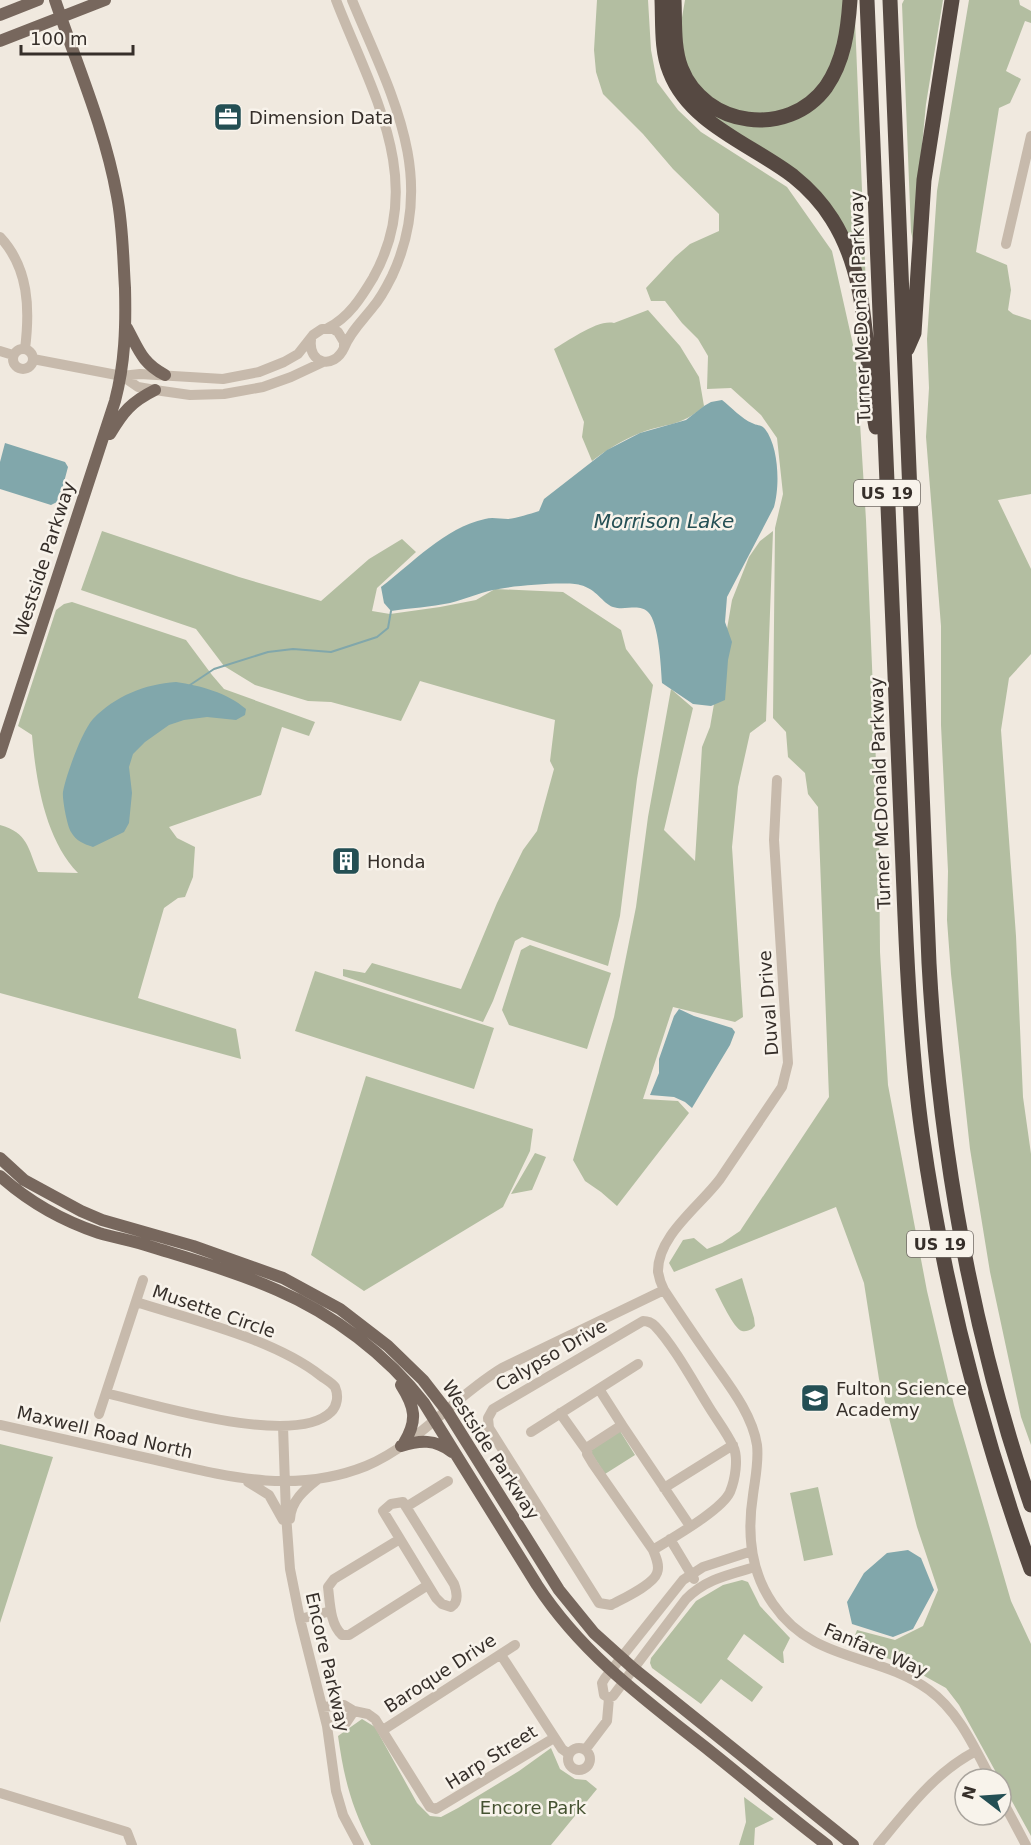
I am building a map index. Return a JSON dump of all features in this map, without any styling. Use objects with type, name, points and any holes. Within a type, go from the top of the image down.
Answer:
[{"type":"highway","points":[[662,0],[666,57],[669,71],[681,94],[705,118],[779,166],[807,188],[826,210],[841,235],[859,285],[874,417],[886,477]]},
{"type":"highway","points":[[674,0],[677,55],[692,88],[709,104],[729,115],[740,119],[764,121],[798,111],[825,88],[842,53],[848,27],[850,0]]},
{"type":"highway","name":"Turner McDonald Parkway","points":[[867,0],[908,986],[922,1132],[942,1254],[969,1375],[992,1455],[1031,1569]]},
{"type":"highway","name":"US 19","points":[[890,0],[929,963],[939,1097],[956,1209],[973,1298],[1000,1409],[1031,1505]]},
{"type":"highway","points":[[904,354],[914,333],[924,180],[952,0]]},
{"type":"main road","points":[[4,13],[18,0]]},
{"type":"main road","points":[[4,13],[38,0]]},
{"type":"main road","points":[[55,0],[61,18]]},
{"type":"main road","points":[[0,41],[105,0]]},
{"type":"main road","name":"Westside Parkway","points":[[0,753],[122,376],[126,344],[122,231],[117,197],[100,130],[61,18]]},
{"type":"main road","points":[[126,326],[151,368],[165,375]]},
{"type":"main road","points":[[97,456],[126,410],[138,399],[155,390]]},
{"type":"main road","name":"Westside Parkway","points":[[0,1158],[24,1180],[102,1220],[150,1233],[283,1278],[340,1309],[388,1346],[423,1380],[447,1411],[559,1590],[594,1633],[634,1669],[853,1844]]},
{"type":"main road","name":"Westside Parkway","points":[[0,1176],[16,1191],[76,1223],[278,1290],[332,1320],[385,1361],[413,1389],[552,1608],[587,1649],[624,1683],[827,1845]]},
{"type":"main road","points":[[385,1361],[413,1406],[412,1430],[402,1445]]},
{"type":"main road","points":[[402,1445],[426,1441],[442,1446],[455,1454]]},
{"type":"street","points":[[33,359],[122,376],[140,374],[223,379],[259,372],[284,362],[297,354],[317,332],[328,328],[346,316],[363,296],[378,269],[389,240],[397,188],[395,165],[389,132],[336,0]]},
{"type":"street","points":[[122,376],[138,387],[190,395],[224,394],[263,387],[339,357],[352,333],[376,305],[392,276],[404,244],[411,209],[411,164],[404,128],[352,0]]},
{"type":"street","points":[[1006,244],[1031,136]]},
{"type":"street","points":[[395,165],[411,164]]},
{"type":"street","points":[[0,237],[14,256],[25,285],[28,317],[25,349]]},
{"type":"street","points":[[328,328],[338,332],[344,342],[344,347]]},
{"type":"street","points":[[311,340],[310,346],[314,356],[323,362]]},
{"type":"street","points":[[25,349],[31,353],[33,359],[28,368],[19,369],[14,365],[14,355],[18,350],[25,349]]},
{"type":"street","points":[[0,351],[14,355]]},
{"type":"street","name":"Duval Drive","points":[[663,1290],[658,1268],[662,1250],[669,1237],[720,1179],[782,1088],[786,1077],[788,1063],[785,992],[774,850],[777,780]]},
{"type":"street","name":"Musette Circle","points":[[99,1414],[143,1280]]},
{"type":"street","points":[[243,1479],[285,1482],[320,1478],[366,1466],[402,1445],[483,1380],[502,1368],[663,1290]]},
{"type":"street","name":"Fanfare Way","points":[[663,1290],[721,1374],[747,1416],[753,1431],[757,1446],[757,1466],[749,1527],[755,1568],[771,1602],[786,1621],[799,1632],[828,1650],[900,1674],[926,1688],[950,1710],[984,1767]]},
{"type":"street","name":"Musette Circle","points":[[106,1394],[216,1420],[283,1426],[325,1418],[335,1408],[337,1396],[334,1386],[313,1370],[259,1342],[136,1302]]},
{"type":"street","name":"Calypso Drive","points":[[643,1321],[649,1321],[657,1328],[687,1371],[735,1448],[734,1478],[730,1492],[716,1508],[690,1526],[653,1550],[658,1566],[657,1573],[651,1581],[611,1605],[599,1603],[489,1428],[488,1418],[493,1408],[643,1321]]},
{"type":"street","points":[[531,1432],[638,1364]]},
{"type":"street","points":[[598,1389],[690,1526]]},
{"type":"street","points":[[560,1413],[653,1550]]},
{"type":"street","name":"Maxwell Road North","points":[[0,1425],[202,1472],[243,1479]]},
{"type":"street","points":[[586,1451],[588,1447],[622,1425]]},
{"type":"street","name":"Encore Parkway","points":[[283,1426],[286,1526],[300,1619],[327,1726],[336,1791],[344,1815],[359,1845]]},
{"type":"street","points":[[664,1488],[732,1445]]},
{"type":"street","points":[[290,1561],[291,1512],[294,1503],[320,1478]]},
{"type":"street","points":[[243,1479],[269,1494],[286,1526]]},
{"type":"street","points":[[406,1508],[448,1481]]},
{"type":"street","points":[[403,1503],[406,1508],[454,1584],[457,1598],[451,1607],[442,1604],[428,1585],[382,1511],[391,1504],[403,1503]]},
{"type":"street","points":[[400,1539],[334,1579],[328,1587],[331,1611],[339,1633],[349,1635],[428,1585]]},
{"type":"street","points":[[670,1539],[690,1574],[700,1586]]},
{"type":"street","points":[[582,1749],[608,1721],[609,1698],[602,1690],[602,1683],[677,1587],[690,1574],[752,1551]]},
{"type":"street","points":[[609,1698],[624,1683],[686,1599],[700,1586],[755,1568]]},
{"type":"street","points":[[300,1619],[331,1611]]},
{"type":"street","name":"Baroque Drive","points":[[383,1730],[515,1645]]},
{"type":"street","points":[[501,1655],[554,1738],[569,1754]]},
{"type":"street","name":"Harp Street","points":[[323,1707],[344,1705],[375,1719],[430,1807],[436,1809],[554,1738]]},
{"type":"street","points":[[327,1726],[346,1723],[354,1711]]},
{"type":"street","points":[[574,1749],[582,1749],[589,1754],[589,1761],[582,1769],[572,1767],[568,1761],[569,1754],[574,1749]]},
{"type":"street","points":[[878,1845],[909,1807],[944,1772],[976,1752]]},
{"type":"street","points":[[0,1793],[127,1832],[132,1845]]},
{"type":"street","points":[[1013,1821],[1026,1845]]},
{"type":"green space","points":[[597,0],[648,0],[651,50],[657,82],[678,110],[701,132],[787,187],[832,251],[856,358],[866,520],[879,836],[880,952],[888,1085],[927,1291],[954,1405],[1011,1601],[1031,1644],[1031,1836],[1013,1803],[1013,1767],[993,1767],[959,1705],[946,1688],[901,1663],[851,1646],[857,1630],[895,1640],[923,1626],[938,1590],[917,1527],[879,1379],[864,1283],[836,1207],[674,1272],[669,1263],[683,1240],[694,1238],[707,1249],[722,1243],[740,1231],[829,1097],[818,807],[808,794],[805,773],[788,757],[786,732],[773,718],[775,528],[783,494],[777,438],[761,415],[731,388],[707,389],[708,356],[698,339],[665,301],[651,301],[646,288],[690,244],[719,231],[719,214],[603,94],[596,72],[594,50]]},
{"type":"green space","points":[[685,0],[845,0],[834,65],[812,96],[781,114],[751,116],[719,106],[699,87],[684,61],[680,29]]},
{"type":"green space","points":[[904,0],[943,0],[926,104],[913,240],[902,4]]},
{"type":"green space","points":[[969,0],[1019,0],[1020,5],[1031,11],[1031,23],[1025,21],[1006,71],[1021,79],[1010,103],[999,108],[976,252],[1007,265],[1011,290],[1008,310],[1031,320],[1031,494],[998,500],[1031,569],[1031,654],[1009,678],[1001,730],[1016,936],[1023,1097],[1031,1154],[1031,1445],[1021,1417],[990,1272],[970,1149],[951,974],[947,920],[948,871],[941,725],[941,626],[926,437],[929,388],[927,339],[937,191]]},
{"type":"green space","points":[[855,20],[866,287],[863,287],[812,187],[713,119],[715,113],[769,125],[784,124],[811,111]]},
{"type":"green space","points":[[648,310],[680,346],[699,377],[704,406],[688,418],[627,439],[592,461],[582,437],[584,422],[554,349],[592,327],[614,323]]},
{"type":"green space","points":[[102,531],[239,577],[321,601],[369,559],[402,539],[416,552],[377,588],[372,611],[390,614],[440,607],[476,600],[495,589],[563,592],[621,630],[626,649],[653,685],[637,779],[620,916],[608,966],[522,937],[515,941],[483,1022],[343,976],[343,969],[365,973],[372,963],[461,989],[497,903],[523,850],[537,831],[554,769],[550,761],[555,720],[420,681],[401,721],[331,702],[308,701],[255,685],[224,666],[196,629],[81,590]]},
{"type":"green space","points":[[773,531],[766,721],[750,733],[738,787],[732,847],[743,1017],[735,1022],[673,1007],[643,1099],[678,1101],[689,1113],[617,1206],[585,1181],[573,1160],[614,1017],[636,907],[648,817],[671,689],[693,708],[664,830],[695,861],[702,747],[710,727],[732,600],[749,557],[760,541]]},
{"type":"green space","points":[[72,602],[186,640],[224,689],[315,722],[309,736],[282,727],[261,795],[169,827],[177,838],[195,847],[193,877],[185,897],[178,898],[164,908],[138,998],[236,1029],[241,1059],[0,993],[0,825],[22,837],[38,872],[78,873],[57,844],[50,827],[36,771],[32,735],[18,726],[56,610]]},
{"type":"green space","points":[[530,945],[611,973],[587,1049],[509,1025],[502,1010],[521,950]]},
{"type":"green space","points":[[315,971],[494,1028],[474,1089],[295,1031]]},
{"type":"green space","points":[[366,1076],[533,1129],[530,1151],[503,1207],[364,1291],[311,1255]]},
{"type":"green space","points":[[535,1153],[546,1157],[532,1190],[511,1194]]},
{"type":"green space","points":[[742,1278],[755,1326],[745,1331],[738,1329],[715,1289]]},
{"type":"green space","points":[[620,1431],[635,1455],[605,1474],[590,1451]]},
{"type":"green space","points":[[0,1444],[53,1457],[0,1623]]},
{"type":"green space","points":[[818,1487],[833,1555],[804,1561],[790,1493]]},
{"type":"green space","points":[[742,1580],[748,1582],[760,1606],[790,1638],[783,1652],[784,1663],[744,1634],[727,1659],[763,1687],[752,1702],[721,1679],[701,1704],[652,1668],[651,1658],[696,1601],[723,1585]]},
{"type":"green space","name":"Encore Park","points":[[362,1719],[375,1727],[417,1803],[430,1816],[441,1817],[458,1808],[519,1771],[551,1748],[560,1769],[575,1779],[586,1780],[597,1789],[551,1845],[371,1845],[349,1792],[338,1736]]},
{"type":"green space","points":[[744,1797],[774,1819],[755,1828],[754,1845],[739,1845],[746,1822]]},
{"type":"water","name":"Morrison Lake","points":[[722,400],[744,419],[765,429],[773,446],[777,467],[774,507],[727,597],[725,622],[732,642],[728,660],[725,700],[711,706],[693,704],[662,683],[657,635],[652,617],[648,612],[640,608],[613,607],[591,590],[580,585],[551,584],[511,587],[435,606],[391,611],[384,603],[381,587],[430,547],[456,530],[485,519],[508,519],[539,511],[544,499],[607,450],[640,433],[686,420],[711,402]]},
{"type":"water","points":[[5,443],[65,462],[68,467],[59,501],[51,505],[0,489],[0,462]]},
{"type":"water","points":[[176,682],[222,694],[246,709],[245,715],[236,720],[207,717],[184,720],[169,725],[145,742],[133,754],[129,767],[132,793],[129,823],[124,832],[93,847],[80,842],[69,829],[63,792],[67,775],[84,733],[93,719],[121,698],[153,685]]},
{"type":"water","points":[[679,1009],[732,1028],[735,1032],[730,1045],[692,1108],[674,1097],[650,1095],[659,1073],[659,1059],[674,1016]]},
{"type":"water","points":[[908,1550],[921,1558],[934,1590],[913,1629],[893,1637],[852,1624],[847,1602],[864,1573],[887,1553]]},
{"type":"waterway","points":[[190,685],[214,669],[268,652],[293,649],[331,652],[377,637],[388,628],[391,611]]},
{"type":"place","name":"Dimension Data","points":[[228,117]]},
{"type":"place","name":"Honda","points":[[346,861]]},
{"type":"place","name":"Fulton Science Academy","points":[[815,1398]]}]
